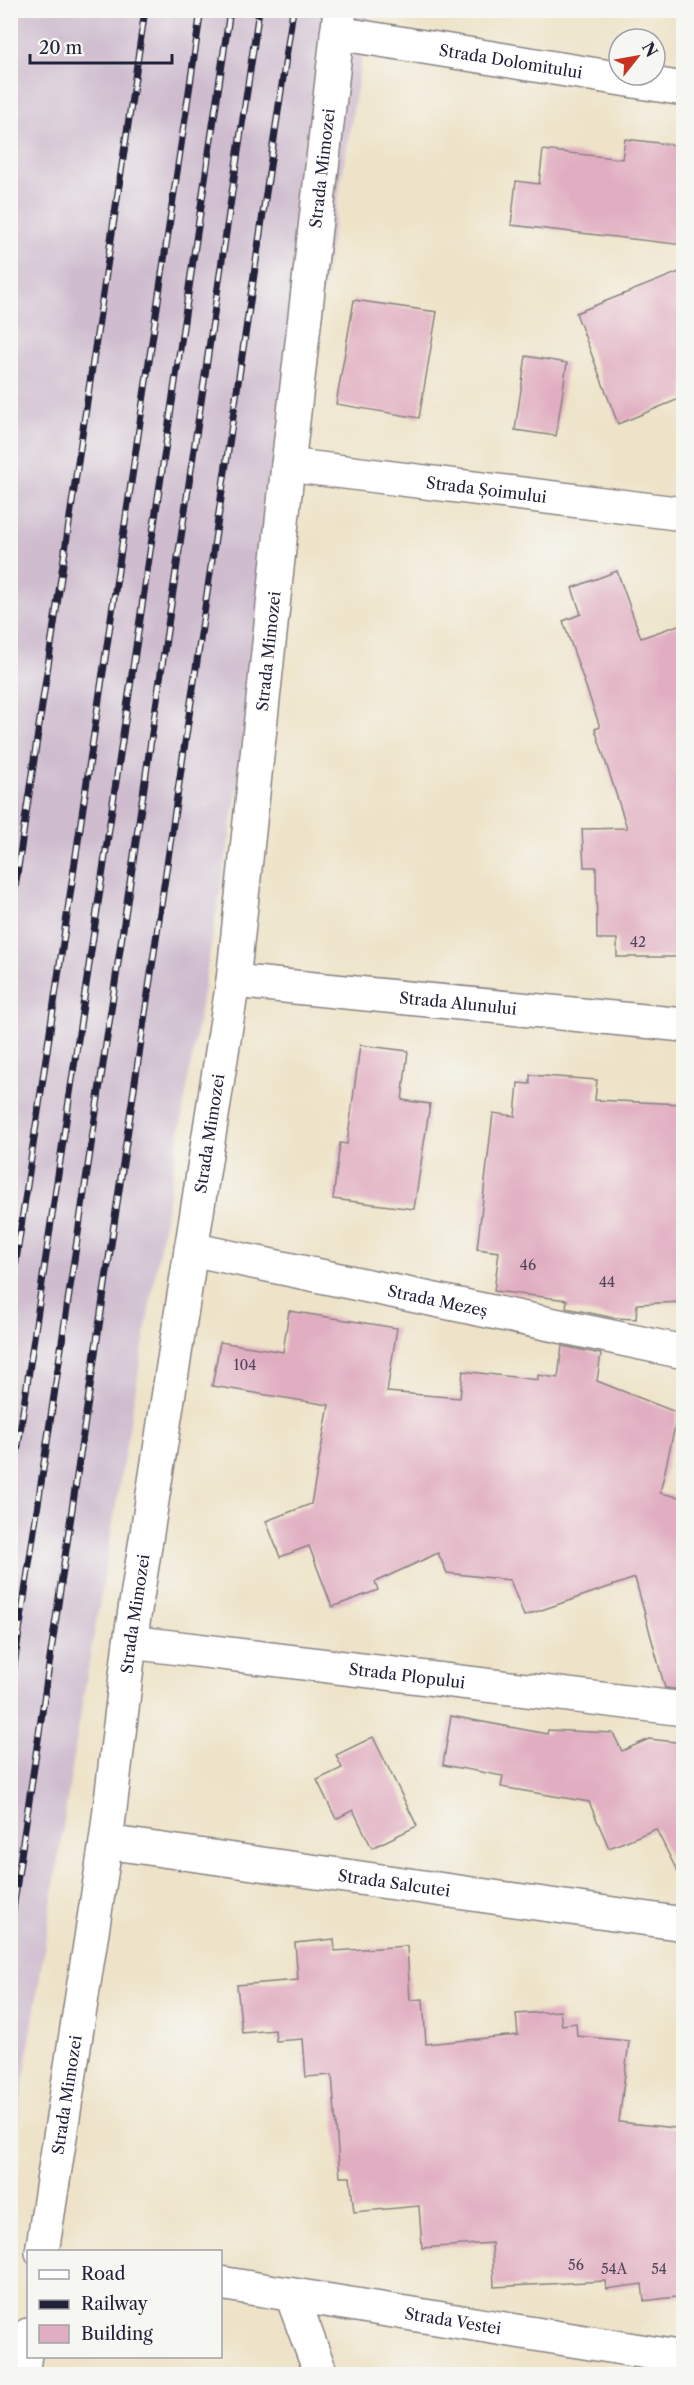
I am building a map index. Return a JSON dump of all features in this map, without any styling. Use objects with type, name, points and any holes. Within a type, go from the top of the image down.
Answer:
[{"type":"street","name":"Strada Dolomitului","points":[[339,22],[684,88]]},
{"type":"street","name":"Strada Mimozei","points":[[42,2250],[106,1842],[130,1642],[233,981],[288,465],[339,22]]},
{"type":"street","name":"Strada Șoimului","points":[[288,465],[684,514]]},
{"type":"street","name":"Strada Alunului","points":[[233,981],[684,1025]]},
{"type":"street","name":"Strada Mezeș","points":[[191,1249],[684,1352]]},
{"type":"street","name":"Strada Plopului","points":[[130,1642],[684,1709]]},
{"type":"street","name":"Strada Salcutei","points":[[106,1842],[684,1924]]},
{"type":"street","name":"Strada Vestei","points":[[222,2283],[679,2363]]},
{"type":"street","points":[[292,2296],[321,2374]]},
{"type":"street","points":[[22,2374],[27,2342]]},
{"type":"shaded area","points":[[11,11],[370,11],[81,1711],[11,2164]]},
{"type":"building","points":[[625,139],[684,146],[684,245],[511,225],[516,181],[539,184],[543,150],[622,159]]},
{"type":"building","points":[[684,270],[684,397],[618,424],[576,313]]},
{"type":"building","points":[[354,300],[437,312],[419,418],[336,404]]},
{"type":"building","points":[[526,356],[567,363],[556,436],[515,430]]},
{"type":"building","points":[[617,571],[641,638],[684,623],[684,957],[617,957],[617,939],[597,939],[596,867],[584,867],[582,829],[627,828],[595,729],[600,727],[563,621],[581,614],[572,588]]},
{"type":"building","points":[[360,1045],[408,1051],[402,1100],[430,1104],[414,1209],[333,1199],[340,1143],[347,1144]]},
{"type":"building","points":[[530,1075],[597,1080],[595,1100],[684,1104],[684,1302],[637,1304],[636,1319],[614,1318],[566,1308],[567,1300],[494,1291],[499,1252],[477,1249],[493,1113],[515,1116],[518,1083],[530,1084]]},
{"type":"building","points":[[289,1311],[397,1328],[387,1392],[460,1398],[463,1371],[538,1380],[538,1375],[558,1378],[562,1346],[601,1354],[597,1381],[678,1413],[660,1493],[684,1498],[684,1690],[665,1688],[635,1578],[524,1616],[510,1580],[447,1573],[438,1553],[375,1582],[378,1590],[332,1607],[309,1546],[280,1557],[266,1521],[311,1504],[329,1405],[212,1386],[220,1342],[283,1352]]},
{"type":"building","points":[[451,1716],[547,1734],[548,1730],[613,1733],[622,1751],[649,1739],[684,1743],[684,1885],[656,1829],[609,1848],[589,1802],[501,1787],[503,1776],[443,1765]]},
{"type":"building","points":[[373,1737],[417,1826],[372,1848],[353,1810],[336,1819],[317,1780],[342,1768],[336,1755]]},
{"type":"building","points":[[334,1939],[335,1951],[407,1946],[410,2000],[423,1999],[426,2044],[518,2035],[516,2014],[560,2011],[562,2025],[576,2023],[577,2036],[629,2041],[619,2122],[684,2129],[684,2296],[644,2301],[642,2284],[606,2289],[605,2281],[494,2287],[492,2243],[422,2248],[419,2206],[354,2212],[350,2177],[340,2177],[332,2075],[306,2077],[303,2039],[276,2041],[275,2030],[242,2033],[237,1985],[298,1980],[295,1943]]},
{"type":"railway","points":[[10,922],[145,10]]},
{"type":"railway","points":[[10,1301],[201,10]]},
{"type":"railway","points":[[10,1500],[230,10]]},
{"type":"railway","points":[[10,1693],[259,10]]},
{"type":"railway","points":[[10,1930],[293,10]]}]
